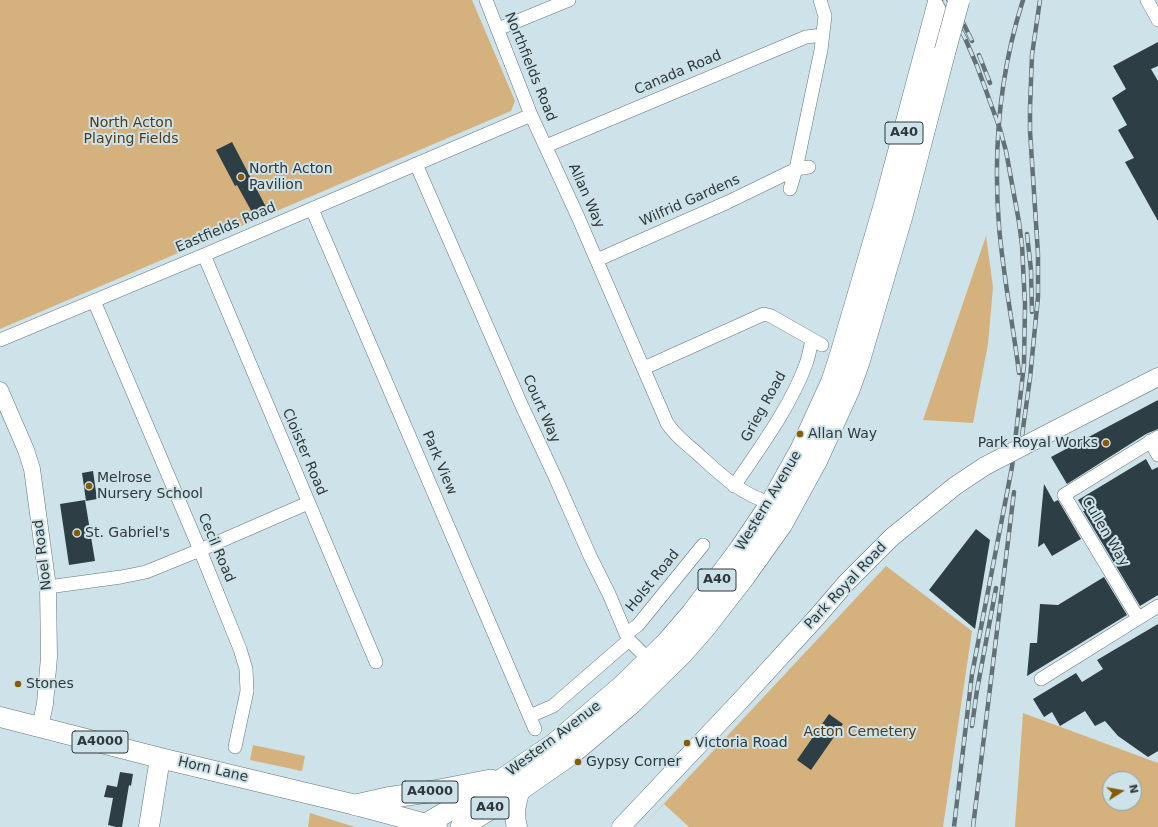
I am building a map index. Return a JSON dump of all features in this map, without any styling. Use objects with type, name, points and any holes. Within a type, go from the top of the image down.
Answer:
[{"type":"highway","name":"Western Avenue","points":[[461,827],[512,784],[571,729],[622,686],[667,642],[692,613],[740,549],[771,503],[801,449],[832,381],[884,206],[939,0]]},
{"type":"highway","name":"Western Avenue","points":[[428,826],[570,755],[595,735],[632,703],[681,654],[726,602],[782,524],[816,460],[849,390],[859,362],[902,216],[959,0]]},
{"type":"highway","name":"A4000","points":[[356,806],[387,798],[434,791],[512,784]]},
{"type":"main road","name":"Park Royal Road","points":[[621,827],[741,700],[816,618],[846,582],[886,542],[955,486],[985,466],[1158,378]]},
{"type":"main road","name":"Horn Lane","points":[[0,717],[356,806],[428,826]]},
{"type":"main road","points":[[149,827],[160,758]]},
{"type":"main road","points":[[512,784],[517,827]]},
{"type":"street","name":"Northfields Road","points":[[486,0],[531,115],[546,146]]},
{"type":"street","points":[[498,29],[569,0]]},
{"type":"street","points":[[790,189],[796,169],[814,86],[823,35],[825,16],[820,0]]},
{"type":"street","points":[[1147,0],[1158,20]]},
{"type":"street","name":"Canada Road","points":[[546,146],[806,37],[823,35]]},
{"type":"street","name":"Eastfields Road","points":[[0,340],[204,255],[531,115]]},
{"type":"street","name":"Allan Way","points":[[546,146],[671,430],[734,486],[749,495],[771,503]]},
{"type":"street","name":"Court Way","points":[[416,164],[521,404],[590,556],[609,594],[627,637],[649,660]]},
{"type":"street","name":"Wilfrid Gardens","points":[[597,260],[728,202],[796,169],[809,167]]},
{"type":"street","name":"Park View","points":[[312,209],[535,729]]},
{"type":"street","name":"Cloister Road","points":[[204,255],[376,662]]},
{"type":"street","name":"Cecil Road","points":[[94,301],[200,550],[240,649],[246,669],[247,691],[235,748]]},
{"type":"street","name":"Grieg Road","points":[[644,368],[764,314],[771,316],[817,342],[775,425],[734,486]]},
{"type":"street","name":"Noel Road","points":[[0,390],[26,450],[32,469],[48,587],[48,656],[45,704],[40,726]]},
{"type":"street","points":[[1154,439],[1158,455]]},
{"type":"street","name":"Cullen Way","points":[[1138,618],[1064,495],[1154,439]]},
{"type":"street","points":[[48,587],[146,572],[308,503]]},
{"type":"street","name":"Holst Road","points":[[530,716],[553,706],[627,637],[703,545]]},
{"type":"street","points":[[1041,679],[1158,606]]},
{"type":"green space","name":"North Acton Playing Fields","points":[[0,0],[472,0],[515,101],[511,111],[0,329]]},
{"type":"green space","points":[[986,236],[993,287],[988,344],[973,423],[923,420]]},
{"type":"green space","name":"Acton Cemetery","points":[[886,566],[972,631],[943,827],[689,827],[664,804],[642,827]]},
{"type":"green space","points":[[1023,713],[1158,763],[1158,827],[1015,827]]},
{"type":"green space","points":[[253,745],[305,756],[302,771],[250,760]]},
{"type":"green space","points":[[310,813],[355,827],[308,827]]},
{"type":"building","points":[[1158,42],[1158,66],[1151,69],[1158,81],[1158,221],[1125,162],[1134,158],[1118,130],[1127,125],[1112,98],[1126,89],[1113,66]]},
{"type":"building","name":"North Acton Pavilion","points":[[232,142],[266,207],[253,214],[237,185],[235,186],[216,150]]},
{"type":"building","name":"Park Royal Works","points":[[1158,400],[1158,429],[1146,434],[1067,484],[1051,457]]},
{"type":"building","points":[[1146,459],[1152,470],[1158,467],[1158,595],[1140,606],[1083,511],[1085,511],[1078,500]]},
{"type":"building","name":"Melrose Nursery School","points":[[93,471],[97,499],[86,501],[82,473]]},
{"type":"building","points":[[1044,484],[1054,502],[1058,500],[1081,539],[1052,556],[1044,543],[1038,547]]},
{"type":"building","name":"St. Gabriel's","points":[[85,500],[95,561],[69,565],[60,504]]},
{"type":"building","points":[[976,529],[990,540],[975,629],[929,590]]},
{"type":"building","points":[[1104,577],[1127,615],[1027,676],[1030,643],[1037,643],[1040,604],[1058,605]]},
{"type":"building","points":[[1158,624],[1158,751],[1148,757],[1118,736],[1105,721],[1095,726],[1085,711],[1060,726],[1052,712],[1044,717],[1033,699],[1076,673],[1082,682],[1103,669],[1097,660]]},
{"type":"building","points":[[829,714],[843,724],[811,770],[797,760]]},
{"type":"building","points":[[120,772],[133,774],[131,786],[129,785],[122,827],[116,827],[108,825],[113,798],[104,797],[107,785],[117,787]]},
{"type":"railway","points":[[944,0],[965,38],[977,66],[1000,129],[1006,151],[1022,245],[1025,305],[1024,365],[1012,467],[972,674],[954,827]]},
{"type":"railway","points":[[952,0],[972,41]]},
{"type":"railway","points":[[1019,373],[999,226],[997,169],[1000,112],[1004,83],[1015,27],[1023,0]]},
{"type":"railway","points":[[1022,436],[1030,378],[1038,297],[1038,254],[1030,131],[1030,108],[1032,55],[1040,0]]},
{"type":"railway","points":[[979,55],[990,83]]},
{"type":"railway","points":[[1027,234],[1031,270],[1032,312]]},
{"type":"railway","points":[[973,827],[1014,492]]},
{"type":"railway","points":[[972,726],[977,690],[996,588]]},
{"type":"place","name":"North Acton Pavilion","points":[[241,177]]},
{"type":"place","name":"Allan Way","points":[[800,434]]},
{"type":"place","name":"Park Royal Works","points":[[1106,443]]},
{"type":"place","name":"Melrose Nursery School","points":[[89,486]]},
{"type":"place","name":"St. Gabriel's","points":[[77,533]]},
{"type":"place","name":"Stones","points":[[18,684]]},
{"type":"place","name":"Victoria Road","points":[[687,743]]},
{"type":"place","name":"Gypsy Corner","points":[[578,762]]}]
